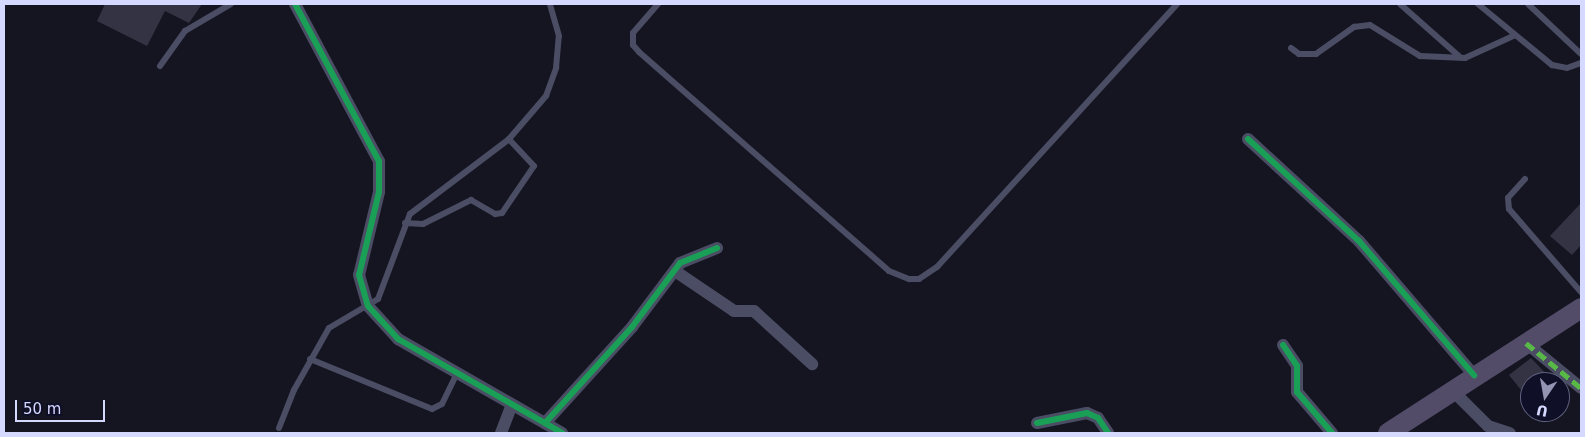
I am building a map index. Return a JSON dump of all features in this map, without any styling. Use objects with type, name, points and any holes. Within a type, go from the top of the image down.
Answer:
[{"type":"main road","points":[[1388,433],[1474,375],[1581,308]]},
{"type":"street","points":[[295,4],[378,161],[379,192],[359,275],[368,306],[398,339],[456,375],[562,433]]},
{"type":"street","points":[[1248,139],[1359,240],[1474,375]]},
{"type":"street","points":[[545,423],[632,327],[684,260],[717,248]]},
{"type":"street","points":[[675,270],[734,311],[754,311],[812,364]]},
{"type":"street","points":[[1526,343],[1581,388]]},
{"type":"street","points":[[1283,345],[1297,366],[1297,392],[1332,433]]},
{"type":"street","points":[[1452,390],[1488,426],[1510,433]]},
{"type":"street","points":[[501,433],[512,405]]},
{"type":"street","points":[[1037,424],[1086,413],[1098,418],[1108,433]]},
{"type":"lane","points":[[160,66],[185,31],[231,4]]},
{"type":"lane","points":[[279,428],[310,358],[329,328],[368,306],[381,294],[405,223],[427,197],[509,139],[537,110],[552,84],[559,36],[552,7],[559,4]]},
{"type":"lane","points":[[658,4],[633,33],[633,45],[639,52],[889,271],[909,279],[919,278],[937,267],[1177,4]]},
{"type":"lane","points":[[1164,4],[1171,10]]},
{"type":"lane","points":[[1400,4],[1460,57]]},
{"type":"lane","points":[[1478,4],[1513,36],[1552,65],[1567,68],[1581,63]]},
{"type":"lane","points":[[1528,4],[1581,54]]},
{"type":"lane","points":[[1291,48],[1299,54],[1316,54],[1354,27],[1370,25],[1420,56],[1460,57],[1483,53],[1513,36]]},
{"type":"lane","points":[[405,223],[423,224],[471,200],[495,214],[502,213],[534,166],[509,139]]},
{"type":"lane","points":[[1525,179],[1508,198],[1509,209],[1581,292]]},
{"type":"lane","points":[[310,358],[432,409],[442,404],[456,375]]},
{"type":"building","points":[[105,4],[202,4],[189,23],[165,11],[147,46],[97,21]]},
{"type":"building","points":[[1581,203],[1581,245],[1572,255],[1550,236]]},
{"type":"building","points":[[1531,358],[1544,372],[1520,372],[1520,389],[1509,375]]},
{"type":"marked path","points":[[1526,343],[1581,388]]},
{"type":"cycle path","points":[[295,4],[379,161],[379,192],[359,275],[368,306],[398,339],[562,433]]},
{"type":"cycle path","points":[[1248,139],[1359,241],[1474,375]]},
{"type":"cycle path","points":[[545,423],[632,327],[680,263],[717,248]]},
{"type":"cycle path","points":[[1283,345],[1297,366],[1297,392],[1332,433]]},
{"type":"cycle path","points":[[1037,423],[1087,413],[1098,418],[1108,433]]}]
